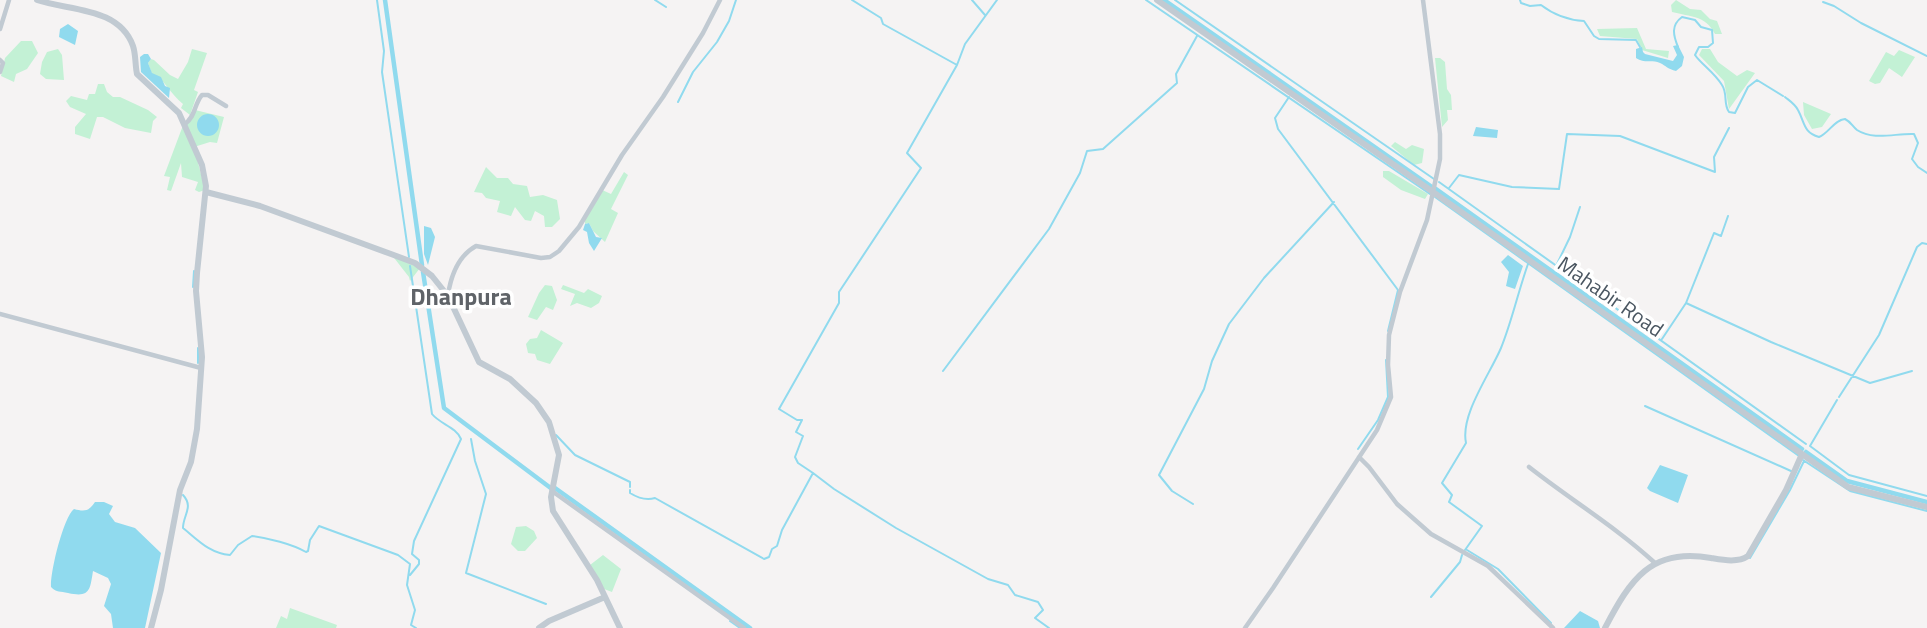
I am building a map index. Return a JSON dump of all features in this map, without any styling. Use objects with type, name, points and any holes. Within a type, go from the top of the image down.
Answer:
[{"type":"street","points":[[0,29],[9,0]]},
{"type":"street","points":[[37,0],[100,15],[119,24],[134,48],[137,74],[173,106],[185,124],[202,166],[206,192],[196,282],[201,368],[200,405],[193,452],[180,490],[151,628]]},
{"type":"street","points":[[448,296],[457,264],[476,246],[541,258],[550,257],[565,245],[579,227],[622,155],[663,97],[720,0]]},
{"type":"street","name":"Mahabir Road","points":[[1157,0],[1849,487],[1927,507]]},
{"type":"street","points":[[1245,628],[1377,430],[1391,397],[1389,335],[1400,292],[1427,220],[1440,159],[1440,134],[1423,0]]},
{"type":"street","points":[[0,60],[3,63],[0,72]]},
{"type":"street","points":[[185,124],[193,116],[202,95],[208,95],[226,106]]},
{"type":"street","points":[[206,192],[305,221],[409,261],[428,272],[448,296],[479,362],[510,379],[536,403],[549,422],[559,455],[552,491],[553,511],[597,580],[620,628]]},
{"type":"street","points":[[0,314],[201,368]]},
{"type":"street","points":[[1605,628],[1619,599],[1631,583],[1655,563],[1683,555],[1726,560],[1744,559],[1768,524],[1802,454]]},
{"type":"street","points":[[1359,457],[1397,504],[1422,527],[1489,566],[1553,628]]},
{"type":"street","points":[[1529,467],[1565,495],[1592,511],[1655,563]]},
{"type":"street","points":[[552,491],[744,628]]},
{"type":"street","points":[[539,628],[605,597]]},
{"type":"green space","points":[[1676,0],[1690,9],[1701,10],[1710,19],[1717,21],[1722,34],[1715,34],[1702,20],[1672,12],[1671,5]]},
{"type":"green space","points":[[1637,28],[1646,49],[1669,51],[1668,58],[1642,50],[1637,39],[1600,36],[1597,29]]},
{"type":"green space","points":[[21,41],[32,41],[38,53],[27,69],[16,74],[14,82],[1,76],[5,58]]},
{"type":"green space","points":[[58,49],[62,55],[64,80],[46,79],[40,74],[42,62],[47,52]]},
{"type":"green space","points":[[192,49],[207,53],[194,90],[198,92],[190,115],[181,108],[183,104],[164,83],[152,74],[148,63],[151,59],[154,60],[178,79]]},
{"type":"green space","points":[[1702,49],[1710,49],[1718,62],[1737,76],[1747,70],[1755,73],[1729,109],[1724,81],[1699,55]]},
{"type":"green space","points":[[1899,50],[1915,57],[1902,77],[1889,68],[1880,83],[1869,81],[1886,52],[1894,56]]},
{"type":"green space","points":[[1435,58],[1445,62],[1452,110],[1447,110],[1448,120],[1442,127]]},
{"type":"green space","points":[[98,84],[104,84],[113,97],[120,97],[157,117],[153,121],[151,133],[125,128],[103,117],[97,117],[90,139],[75,134],[75,127],[86,114],[70,107],[66,101],[71,96],[87,100],[89,94],[95,94]]},
{"type":"green space","points":[[1803,102],[1831,114],[1822,127],[1812,129],[1804,115]]},
{"type":"green space","points":[[195,110],[224,117],[217,143],[210,142],[194,147],[205,190],[195,190],[198,182],[182,177],[181,163],[171,191],[167,190],[170,177],[164,176],[182,128]]},
{"type":"green space","points":[[1395,142],[1406,149],[1412,145],[1424,149],[1422,163],[1414,165],[1391,146]]},
{"type":"green space","points":[[486,167],[497,178],[508,178],[513,184],[527,186],[530,197],[543,195],[557,200],[560,219],[552,227],[545,227],[544,216],[535,211],[531,221],[525,220],[515,207],[511,216],[497,212],[500,201],[474,192]]},
{"type":"green space","points":[[1383,171],[1389,171],[1428,194],[1425,199],[1401,190],[1383,177]]},
{"type":"green space","points":[[624,172],[628,175],[611,209],[618,213],[605,242],[589,223],[585,224],[585,218],[600,189],[611,194]]},
{"type":"green space","points":[[391,254],[420,268],[410,281],[409,277]]},
{"type":"green space","points":[[545,285],[552,286],[557,300],[553,310],[546,307],[537,320],[528,317],[539,293]]},
{"type":"green space","points":[[563,285],[584,293],[588,289],[602,296],[599,303],[591,308],[577,303],[570,306],[575,294],[561,289]]},
{"type":"green space","points":[[541,330],[563,343],[550,364],[537,360],[535,354],[528,353],[526,344],[530,339],[537,338]]},
{"type":"green space","points":[[526,526],[534,531],[537,538],[525,551],[518,551],[511,544],[516,527]]},
{"type":"green space","points":[[603,555],[621,569],[612,592],[604,589],[590,565]]},
{"type":"green space","points":[[290,608],[337,625],[336,628],[276,628],[281,616],[287,619]]},
{"type":"water","points":[[68,24],[78,31],[75,45],[59,37],[60,29]]},
{"type":"water","points":[[1678,45],[1684,57],[1682,66],[1676,71],[1657,62],[1636,58],[1636,49],[1642,47],[1645,54],[1673,61],[1677,55],[1673,46]]},
{"type":"water","points":[[148,54],[151,59],[148,63],[152,73],[161,77],[165,86],[170,88],[169,98],[141,72],[140,57]]},
{"type":"water","points":[[208,114],[216,117],[219,125],[216,133],[208,136],[200,133],[197,125],[200,117]]},
{"type":"water","points":[[1476,127],[1498,130],[1497,138],[1473,136]]},
{"type":"water","points":[[589,223],[596,237],[602,238],[594,251],[587,232],[583,230],[585,224]]},
{"type":"water","points":[[424,226],[431,228],[435,237],[428,265],[424,254]]},
{"type":"water","points":[[1508,255],[1523,266],[1515,289],[1506,286],[1509,272],[1501,262]]},
{"type":"water","points":[[1660,465],[1688,475],[1678,503],[1647,488]]},
{"type":"water","points":[[95,502],[113,506],[109,514],[115,522],[135,528],[161,553],[145,628],[113,628],[111,614],[104,606],[111,584],[108,578],[93,571],[90,588],[85,593],[59,592],[51,587],[58,546],[70,514],[74,509],[89,509]]},
{"type":"water","points":[[1580,611],[1598,621],[1600,628],[1564,628]]},
{"type":"waterway","points":[[377,0],[384,51],[382,72],[409,257]]},
{"type":"waterway","points":[[385,0],[422,265]]},
{"type":"waterway","points":[[655,0],[666,7]]},
{"type":"waterway","points":[[678,102],[693,72],[717,42],[729,21],[736,0]]},
{"type":"waterway","points":[[852,0],[881,18],[883,24],[957,65]]},
{"type":"waterway","points":[[972,0],[985,15]]},
{"type":"waterway","points":[[813,473],[798,463],[795,457],[803,436],[796,432],[802,420],[797,420],[779,409],[839,303],[839,292],[921,168],[907,153],[957,65],[965,44],[997,0]]},
{"type":"waterway","points":[[1146,0],[1430,194]]},
{"type":"waterway","points":[[1164,0],[1432,187]]},
{"type":"waterway","points":[[1175,0],[1434,179]]},
{"type":"waterway","points":[[1520,0],[1530,6],[1541,5],[1566,18],[1584,21],[1599,39],[1636,40],[1640,47]]},
{"type":"waterway","points":[[1823,2],[1927,56]]},
{"type":"waterway","points":[[1678,47],[1674,31],[1676,23],[1682,17],[1695,20],[1701,27],[1712,30],[1713,43],[1708,47],[1699,47],[1695,55],[1722,85],[1729,112],[1735,113],[1748,87],[1757,80],[1783,96]]},
{"type":"waterway","points":[[943,371],[1049,229],[1080,173],[1087,151],[1103,149],[1177,83],[1176,74],[1197,36]]},
{"type":"waterway","points":[[1289,97],[1275,118],[1278,129],[1398,290],[1388,331]]},
{"type":"waterway","points":[[1785,97],[1797,108],[1807,130],[1819,137],[1845,119],[1857,130],[1871,135],[1914,134],[1918,143],[1912,159],[1927,173]]},
{"type":"waterway","points":[[1449,188],[1459,175],[1512,187],[1559,189],[1567,134],[1620,136],[1715,172],[1714,157],[1729,128]]},
{"type":"waterway","points":[[1439,182],[1806,444]]},
{"type":"waterway","points":[[1436,189],[1802,449]]},
{"type":"waterway","points":[[1435,197],[1799,456]]},
{"type":"waterway","points":[[1193,504],[1172,491],[1159,475],[1204,389],[1212,361],[1229,324],[1264,278],[1334,202]]},
{"type":"waterway","points":[[1557,264],[1580,207]]},
{"type":"waterway","points":[[1662,339],[1686,303],[1714,233],[1721,236],[1728,216]]},
{"type":"waterway","points":[[1839,397],[1879,335],[1917,247],[1922,243],[1927,244]]},
{"type":"waterway","points":[[1465,550],[1482,526],[1449,502],[1452,495],[1442,483],[1466,443],[1467,420],[1501,348],[1528,264]]},
{"type":"waterway","points":[[410,266],[432,414],[455,431],[461,439],[414,541],[412,554],[419,560],[419,564],[410,575]]},
{"type":"waterway","points":[[193,287],[194,271]]},
{"type":"waterway","points":[[423,272],[444,408],[552,489]]},
{"type":"waterway","points":[[1686,303],[1870,383],[1912,371]]},
{"type":"waterway","points":[[198,348],[198,363]]},
{"type":"waterway","points":[[1358,449],[1378,420],[1388,397],[1386,360]]},
{"type":"waterway","points":[[1837,400],[1810,446],[1849,475],[1927,496]]},
{"type":"waterway","points":[[1645,406],[1791,471]]},
{"type":"waterway","points":[[556,435],[575,455],[630,482],[630,487]]},
{"type":"waterway","points":[[471,439],[486,494],[466,573],[546,604]]},
{"type":"waterway","points":[[1806,452],[1847,481],[1927,502]]},
{"type":"waterway","points":[[1803,460],[1850,491],[1927,511]]},
{"type":"waterway","points":[[1750,558],[1804,461]]},
{"type":"waterway","points":[[630,490],[630,493],[639,498],[655,498],[764,559],[769,557],[772,549],[777,546],[782,530],[813,473],[896,528],[988,579],[1008,585],[1015,595],[1038,602],[1043,610],[1035,618],[1049,628]]},
{"type":"waterway","points":[[555,488],[750,628]]},
{"type":"waterway","points":[[183,495],[188,503],[183,528],[204,545],[223,554],[230,555],[238,545],[252,536],[294,546],[306,552],[319,526],[398,555],[410,564],[407,585],[415,610],[411,625],[416,628]]},
{"type":"waterway","points":[[1467,550],[1498,569],[1551,623]]},
{"type":"waterway","points":[[1431,597],[1460,562],[1462,555]]},
{"type":"waterway","points":[[730,621],[740,628]]},
{"type":"district","name":"Dhanpura","points":[[461,296]]}]
